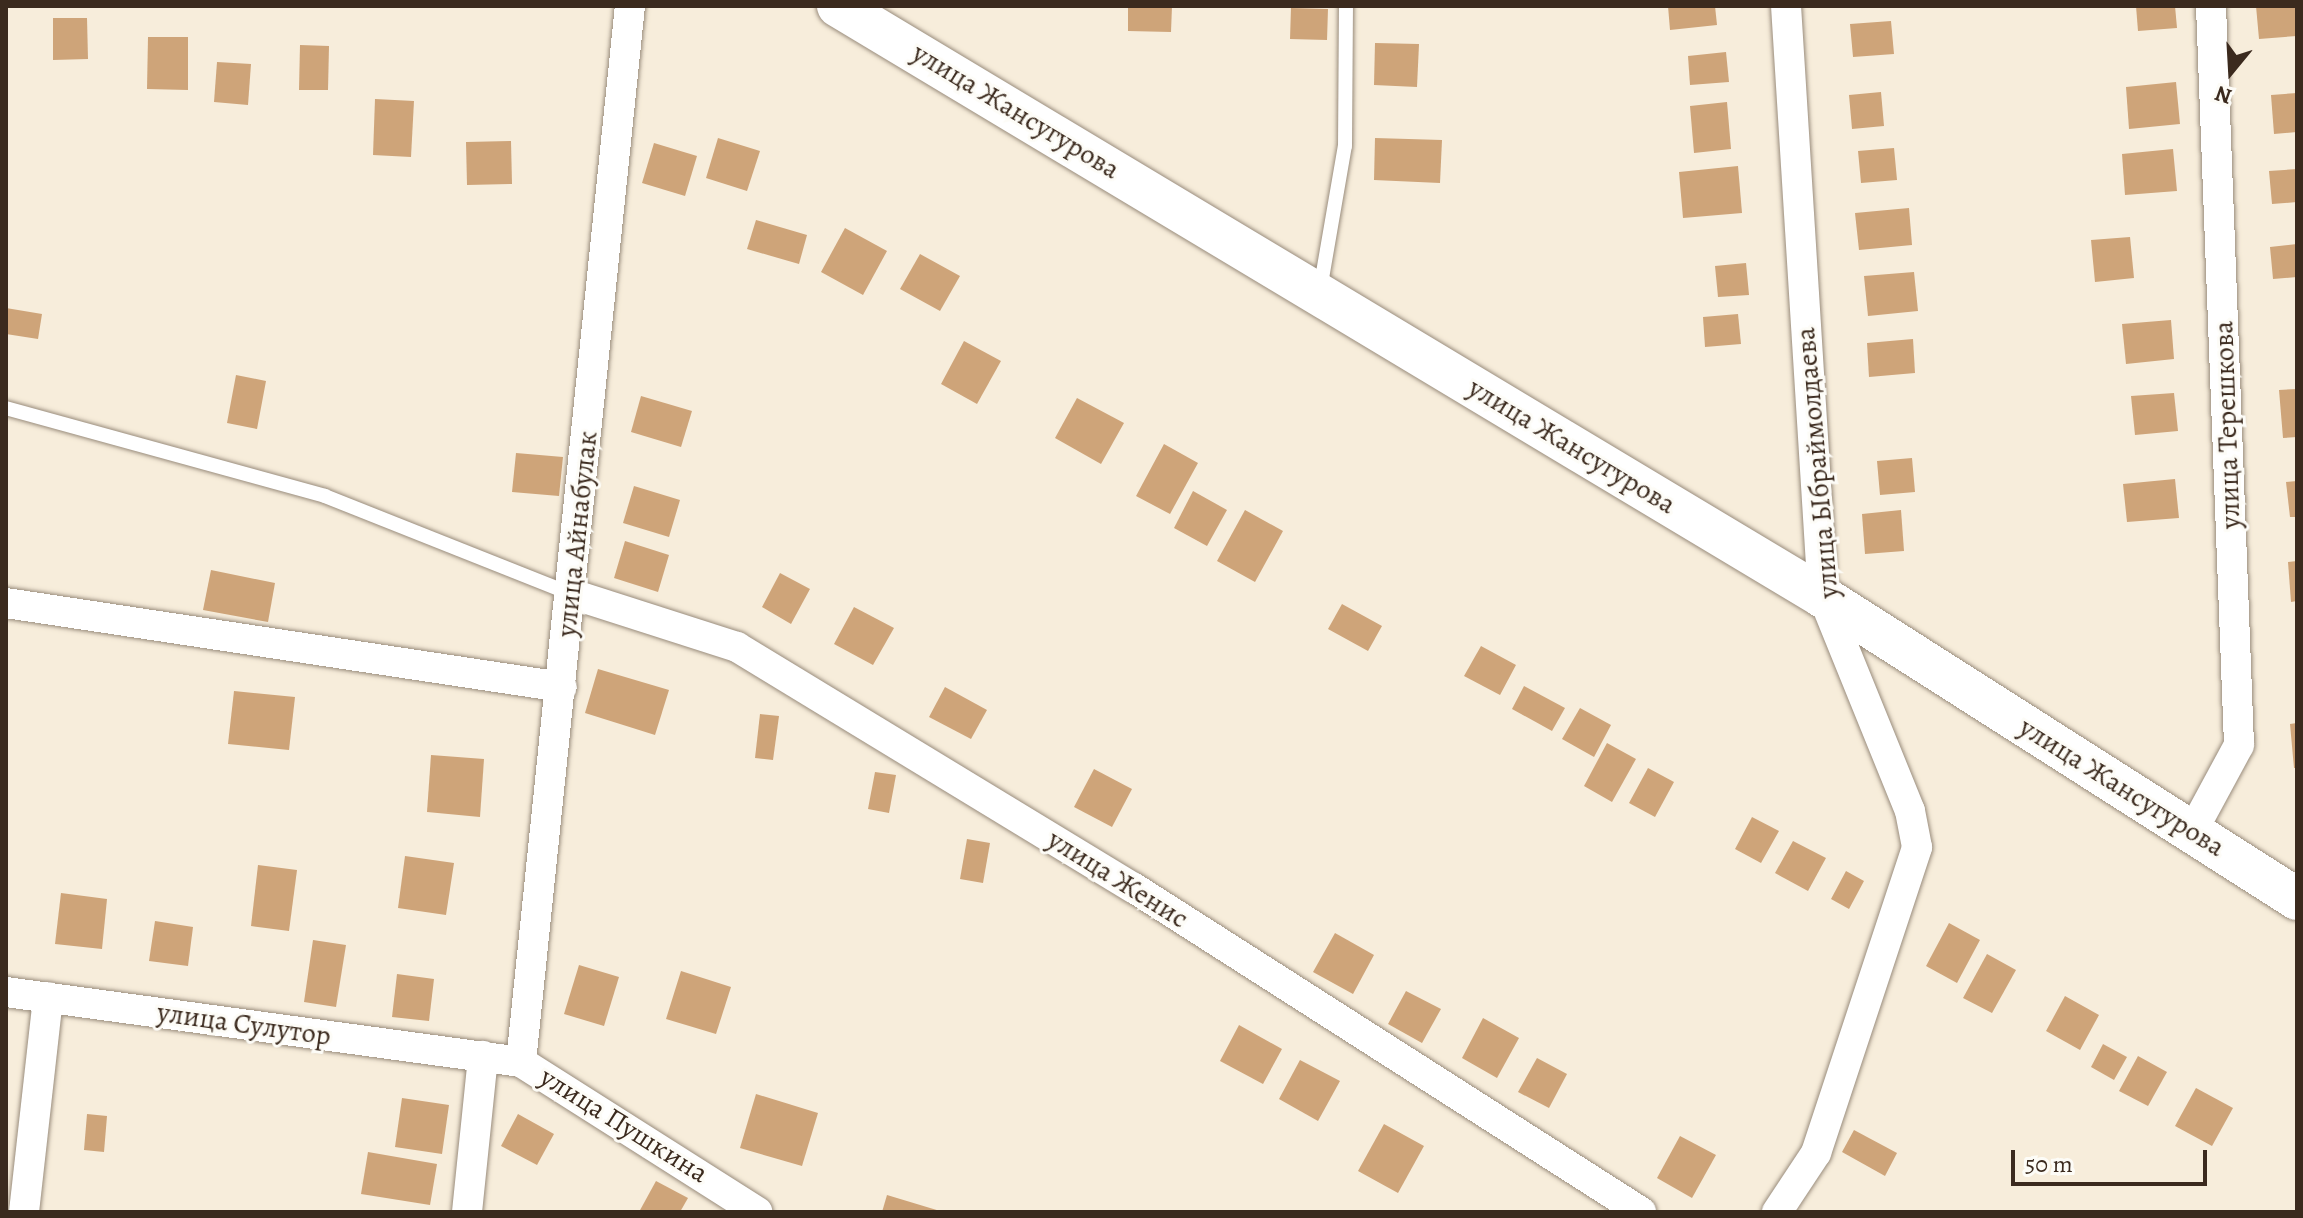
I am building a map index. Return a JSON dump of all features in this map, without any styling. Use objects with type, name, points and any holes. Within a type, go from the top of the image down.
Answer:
[{"type":"main road","name":"улица Жансугурова","points":[[838,6],[1823,597],[2297,899]]},
{"type":"street","name":"улица Айнабулак","points":[[521,1062],[572,594],[630,6]]},
{"type":"street","name":"улица Ыбраймолдаева","points":[[1777,1212],[1816,1153],[1917,847],[1910,811],[1823,597],[1786,6]]},
{"type":"street","name":"улица Терешкова","points":[[2192,832],[2239,745],[2211,6]]},
{"type":"street","name":"улица Женис","points":[[572,594],[737,647],[1134,888],[1641,1212]]},
{"type":"street","points":[[6,603],[562,687]]},
{"type":"street","name":"улица Сулутор","points":[[6,992],[483,1056]]},
{"type":"street","points":[[24,1212],[48,997]]},
{"type":"street","points":[[467,1212],[483,1056]]},
{"type":"street","name":"улица Пушкина","points":[[483,1056],[521,1062],[757,1212]]},
{"type":"lane","points":[[1320,294],[1345,146],[1346,6]]},
{"type":"lane","points":[[6,408],[325,496],[572,594]]},
{"type":"building","points":[[1128,6],[1172,6],[1171,32],[1128,31]]},
{"type":"building","points":[[1668,6],[1715,6],[1717,25],[1670,30]]},
{"type":"building","points":[[2136,6],[2175,6],[2177,28],[2138,31]]},
{"type":"building","points":[[2256,6],[2297,6],[2297,36],[2259,39]]},
{"type":"building","points":[[1291,8],[1328,9],[1327,40],[1290,39]]},
{"type":"building","points":[[53,18],[87,18],[88,59],[53,60]]},
{"type":"building","points":[[1891,21],[1894,54],[1853,57],[1850,24]]},
{"type":"building","points":[[148,37],[188,37],[188,90],[147,89]]},
{"type":"building","points":[[1375,43],[1419,44],[1417,87],[1374,85]]},
{"type":"building","points":[[300,45],[329,46],[328,90],[299,90]]},
{"type":"building","points":[[1726,52],[1729,82],[1690,85],[1688,56]]},
{"type":"building","points":[[217,62],[251,64],[248,105],[214,102]]},
{"type":"building","points":[[2176,82],[2180,124],[2129,129],[2126,87]]},
{"type":"building","points":[[1881,92],[1884,126],[1852,129],[1849,95]]},
{"type":"building","points":[[2297,93],[2297,132],[2274,134],[2271,95]]},
{"type":"building","points":[[375,99],[414,101],[411,157],[373,155]]},
{"type":"building","points":[[1727,102],[1731,149],[1694,153],[1690,106]]},
{"type":"building","points":[[718,138],[760,151],[747,191],[706,178]]},
{"type":"building","points":[[1375,138],[1442,140],[1440,183],[1374,180]]},
{"type":"building","points":[[511,141],[512,184],[467,185],[466,142]]},
{"type":"building","points":[[654,143],[697,156],[685,196],[642,183]]},
{"type":"building","points":[[1894,148],[1897,180],[1861,183],[1858,151]]},
{"type":"building","points":[[2173,149],[2177,191],[2125,195],[2122,154]]},
{"type":"building","points":[[1738,166],[1742,213],[1683,218],[1679,172]]},
{"type":"building","points":[[2297,169],[2297,202],[2272,204],[2269,171]]},
{"type":"building","points":[[1909,208],[1912,245],[1859,250],[1855,213]]},
{"type":"building","points":[[756,220],[807,235],[799,264],[747,249]]},
{"type":"building","points":[[845,228],[887,251],[863,295],[821,272]]},
{"type":"building","points":[[2130,237],[2134,278],[2095,282],[2091,240]]},
{"type":"building","points":[[2297,244],[2297,277],[2273,279],[2270,247]]},
{"type":"building","points":[[920,254],[960,276],[940,311],[900,289]]},
{"type":"building","points":[[1746,263],[1749,295],[1718,297],[1715,266]]},
{"type":"building","points":[[1914,272],[1918,311],[1868,316],[1864,276]]},
{"type":"building","points":[[6,308],[42,314],[38,339],[6,334]]},
{"type":"building","points":[[1738,314],[1741,344],[1705,347],[1703,317]]},
{"type":"building","points":[[2171,320],[2174,359],[2126,364],[2122,324]]},
{"type":"building","points":[[1913,339],[1915,373],[1869,377],[1867,343]]},
{"type":"building","points":[[964,341],[1001,361],[977,404],[941,384]]},
{"type":"building","points":[[236,375],[266,381],[257,429],[227,423]]},
{"type":"building","points":[[2297,389],[2297,437],[2283,438],[2279,390]]},
{"type":"building","points":[[2174,393],[2178,431],[2135,435],[2131,396]]},
{"type":"building","points":[[641,396],[692,411],[681,447],[631,432]]},
{"type":"building","points":[[1077,398],[1124,423],[1101,464],[1055,438]]},
{"type":"building","points":[[1164,444],[1198,463],[1170,514],[1136,496]]},
{"type":"building","points":[[516,453],[563,457],[559,496],[512,492]]},
{"type":"building","points":[[1912,458],[1915,492],[1880,495],[1877,461]]},
{"type":"building","points":[[2175,479],[2179,518],[2127,522],[2123,484]]},
{"type":"building","points":[[2297,481],[2297,517],[2290,517],[2286,482]]},
{"type":"building","points":[[634,486],[680,500],[669,537],[623,523]]},
{"type":"building","points":[[1193,491],[1227,510],[1207,546],[1174,528]]},
{"type":"building","points":[[1245,510],[1283,531],[1255,582],[1217,561]]},
{"type":"building","points":[[1901,510],[1904,551],[1865,554],[1862,514]]},
{"type":"building","points":[[625,541],[669,555],[658,592],[614,578]]},
{"type":"building","points":[[2297,561],[2297,601],[2291,602],[2288,562]]},
{"type":"building","points":[[211,570],[275,583],[268,622],[203,610]]},
{"type":"building","points":[[780,573],[810,589],[791,624],[762,607]]},
{"type":"building","points":[[1342,604],[1382,626],[1368,651],[1328,629]]},
{"type":"building","points":[[854,607],[894,628],[873,665],[834,644]]},
{"type":"building","points":[[1481,646],[1516,665],[1500,695],[1464,676]]},
{"type":"building","points":[[598,669],[669,690],[655,735],[585,713]]},
{"type":"building","points":[[1524,686],[1565,708],[1552,731],[1512,709]]},
{"type":"building","points":[[945,687],[987,710],[971,739],[929,717]]},
{"type":"building","points":[[234,691],[295,697],[289,750],[228,744]]},
{"type":"building","points":[[1580,708],[1611,725],[1594,757],[1562,739]]},
{"type":"building","points":[[760,714],[779,716],[773,760],[755,758]]},
{"type":"building","points":[[2297,723],[2297,768],[2294,768],[2290,724]]},
{"type":"building","points":[[1607,743],[1636,759],[1612,802],[1584,786]]},
{"type":"building","points":[[431,755],[484,759],[480,817],[427,812]]},
{"type":"building","points":[[1648,768],[1674,782],[1655,817],[1629,803]]},
{"type":"building","points":[[1094,769],[1132,789],[1112,827],[1074,807]]},
{"type":"building","points":[[875,772],[896,775],[889,813],[868,809]]},
{"type":"building","points":[[1752,817],[1779,831],[1761,863],[1735,849]]},
{"type":"building","points":[[967,839],[990,843],[983,883],[960,879]]},
{"type":"building","points":[[1793,841],[1826,858],[1808,891],[1775,873]]},
{"type":"building","points":[[405,856],[454,863],[446,915],[398,908]]},
{"type":"building","points":[[258,865],[297,870],[289,931],[251,926]]},
{"type":"building","points":[[1846,871],[1864,881],[1849,909],[1831,899]]},
{"type":"building","points":[[61,893],[107,899],[102,949],[55,944]]},
{"type":"building","points":[[155,921],[193,927],[188,966],[149,961]]},
{"type":"building","points":[[1949,923],[1980,940],[1957,983],[1926,966]]},
{"type":"building","points":[[1335,933],[1374,955],[1353,994],[1313,972]]},
{"type":"building","points":[[313,940],[346,945],[336,1007],[304,1002]]},
{"type":"building","points":[[1987,954],[2016,970],[1992,1013],[1963,998]]},
{"type":"building","points":[[579,965],[619,977],[604,1026],[564,1014]]},
{"type":"building","points":[[681,971],[731,987],[716,1034],[666,1019]]},
{"type":"building","points":[[397,974],[434,979],[429,1021],[392,1017]]},
{"type":"building","points":[[1406,991],[1441,1009],[1422,1043],[1388,1024]]},
{"type":"building","points":[[2065,996],[2099,1015],[2080,1050],[2046,1031]]},
{"type":"building","points":[[1483,1018],[1519,1038],[1497,1078],[1462,1058]]},
{"type":"building","points":[[1239,1025],[1282,1049],[1263,1084],[1220,1061]]},
{"type":"building","points":[[2103,1044],[2127,1057],[2114,1080],[2091,1067]]},
{"type":"building","points":[[2138,1056],[2167,1072],[2148,1106],[2119,1091]]},
{"type":"building","points":[[1537,1058],[1567,1074],[1549,1108],[1518,1092]]},
{"type":"building","points":[[1300,1060],[1340,1081],[1318,1121],[1279,1099]]},
{"type":"building","points":[[2196,1088],[2233,1108],[2212,1146],[2175,1126]]},
{"type":"building","points":[[756,1094],[818,1113],[802,1166],[740,1148]]},
{"type":"building","points":[[402,1098],[449,1105],[442,1154],[395,1147]]},
{"type":"building","points":[[87,1114],[107,1116],[104,1152],[84,1150]]},
{"type":"building","points":[[518,1114],[554,1134],[537,1165],[501,1146]]},
{"type":"building","points":[[1384,1124],[1424,1146],[1398,1193],[1358,1171]]},
{"type":"building","points":[[1854,1130],[1897,1153],[1885,1176],[1842,1152]]},
{"type":"building","points":[[1680,1136],[1716,1155],[1692,1198],[1657,1178]]},
{"type":"building","points":[[368,1152],[437,1164],[430,1205],[361,1194]]},
{"type":"building","points":[[656,1181],[688,1198],[680,1212],[639,1212]]},
{"type":"building","points":[[887,1195],[940,1211],[940,1212],[882,1212]]}]
